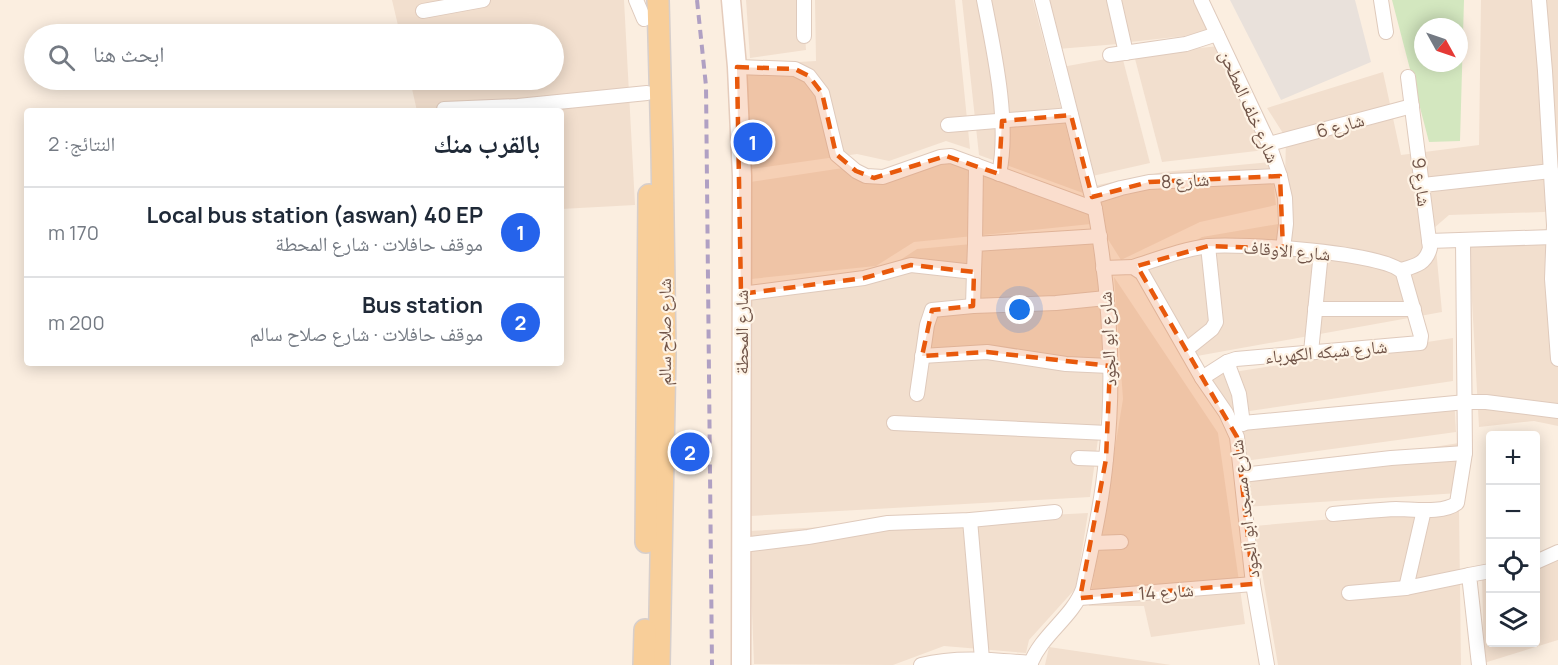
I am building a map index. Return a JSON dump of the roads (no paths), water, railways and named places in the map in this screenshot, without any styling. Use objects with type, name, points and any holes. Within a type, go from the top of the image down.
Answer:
[{"type":"main road","name":"شارع صلاح سالم","points":[[658,0],[664,340],[659,665]]},
{"type":"main road","name":"شارع المحطة","points":[[731,0],[737,67],[742,176],[741,665]]},
{"type":"main road","name":"شارع صلاح سالم","points":[[641,6],[649,151],[645,665]]},
{"type":"street","points":[[423,11],[483,0]]},
{"type":"street","points":[[804,0],[804,36]]},
{"type":"street","points":[[984,0],[993,47],[1002,121],[1003,158],[999,174]]},
{"type":"street","name":"شارع ابو الجود","points":[[1030,664],[1040,645],[1080,598],[1093,543],[1106,459],[1110,366],[1100,236],[1042,0]]},
{"type":"street","points":[[1114,0],[1126,53]]},
{"type":"street","name":"شارع خلف المطحن","points":[[1201,0],[1269,144],[1280,176],[1285,198],[1286,224],[1283,249]]},
{"type":"street","points":[[1381,0],[1386,32]]},
{"type":"street","points":[[1539,0],[1555,229],[1553,298],[1558,359]]},
{"type":"street","name":"شارع خلف المطحن","points":[[1110,55],[1186,44],[1217,34]]},
{"type":"street","points":[[737,67],[795,69],[809,76],[822,93],[837,155],[856,171],[866,176],[883,177],[946,156],[1093,203]]},
{"type":"street","name":"شارع 9","points":[[1407,77],[1429,241]]},
{"type":"street","points":[[469,108],[518,106],[647,93]]},
{"type":"street","name":"شارع 6","points":[[1269,144],[1412,106]]},
{"type":"street","points":[[948,125],[1071,115]]},
{"type":"street","points":[[973,306],[976,165]]},
{"type":"street","points":[[1423,185],[1551,171]]},
{"type":"street","name":"شارع 8","points":[[1093,203],[1128,186],[1149,182],[1280,176]]},
{"type":"street","points":[[1315,309],[1414,309],[1401,270],[1424,261],[1428,256],[1429,241],[1463,240],[1555,229]]},
{"type":"street","points":[[975,244],[1100,236]]},
{"type":"street","points":[[1333,514],[1397,509],[1424,510],[1449,507],[1457,502],[1465,453],[1463,240]]},
{"type":"street","name":"شارع الاوقاف","points":[[1133,267],[1184,251],[1208,246],[1238,245],[1343,254],[1401,270]]},
{"type":"street","points":[[1187,349],[1212,329],[1216,322],[1208,246]]},
{"type":"street","points":[[1311,352],[1321,252]]},
{"type":"street","points":[[741,294],[864,278],[911,266],[974,272]]},
{"type":"street","points":[[1103,268],[1133,267]]},
{"type":"street","name":"شارع مسجد ابو الجود","points":[[1133,267],[1148,281],[1202,378],[1238,424],[1237,437],[1253,584],[1267,665]]},
{"type":"street","points":[[917,394],[928,316],[932,310],[1106,298]]},
{"type":"street","name":"شارع شبكه الكهرباء","points":[[1202,378],[1227,362],[1246,357],[1420,343],[1421,336],[1414,309]]},
{"type":"street","points":[[922,356],[987,352],[1066,363],[1110,366]]},
{"type":"street","points":[[1227,362],[1239,394],[1238,424],[1466,402],[1486,402],[1558,411]]},
{"type":"street","points":[[894,423],[1108,433]]},
{"type":"street","points":[[1242,475],[1391,458],[1465,453]]},
{"type":"street","points":[[1078,458],[1106,459]]},
{"type":"street","points":[[1407,588],[1424,510]]},
{"type":"street","points":[[741,545],[808,537],[888,523],[1055,512]]},
{"type":"street","points":[[970,519],[981,659]]},
{"type":"street","points":[[1093,543],[1121,542]]},
{"type":"street","points":[[1540,560],[1558,552]]},
{"type":"street","points":[[1349,593],[1407,588],[1486,572]]},
{"type":"street","points":[[1469,575],[1479,665]]},
{"type":"street","name":"شارع 14","points":[[1080,598],[1253,584]]},
{"type":"street","points":[[921,665],[939,661],[981,659],[1030,664]]},
{"type":"railway","points":[[697,0],[706,86],[712,665]]},
{"type":"place","name":"Local bus station (aswan) 40 EP","points":[[753,142]]},
{"type":"place","name":"Bus station","points":[[690,452]]}]
